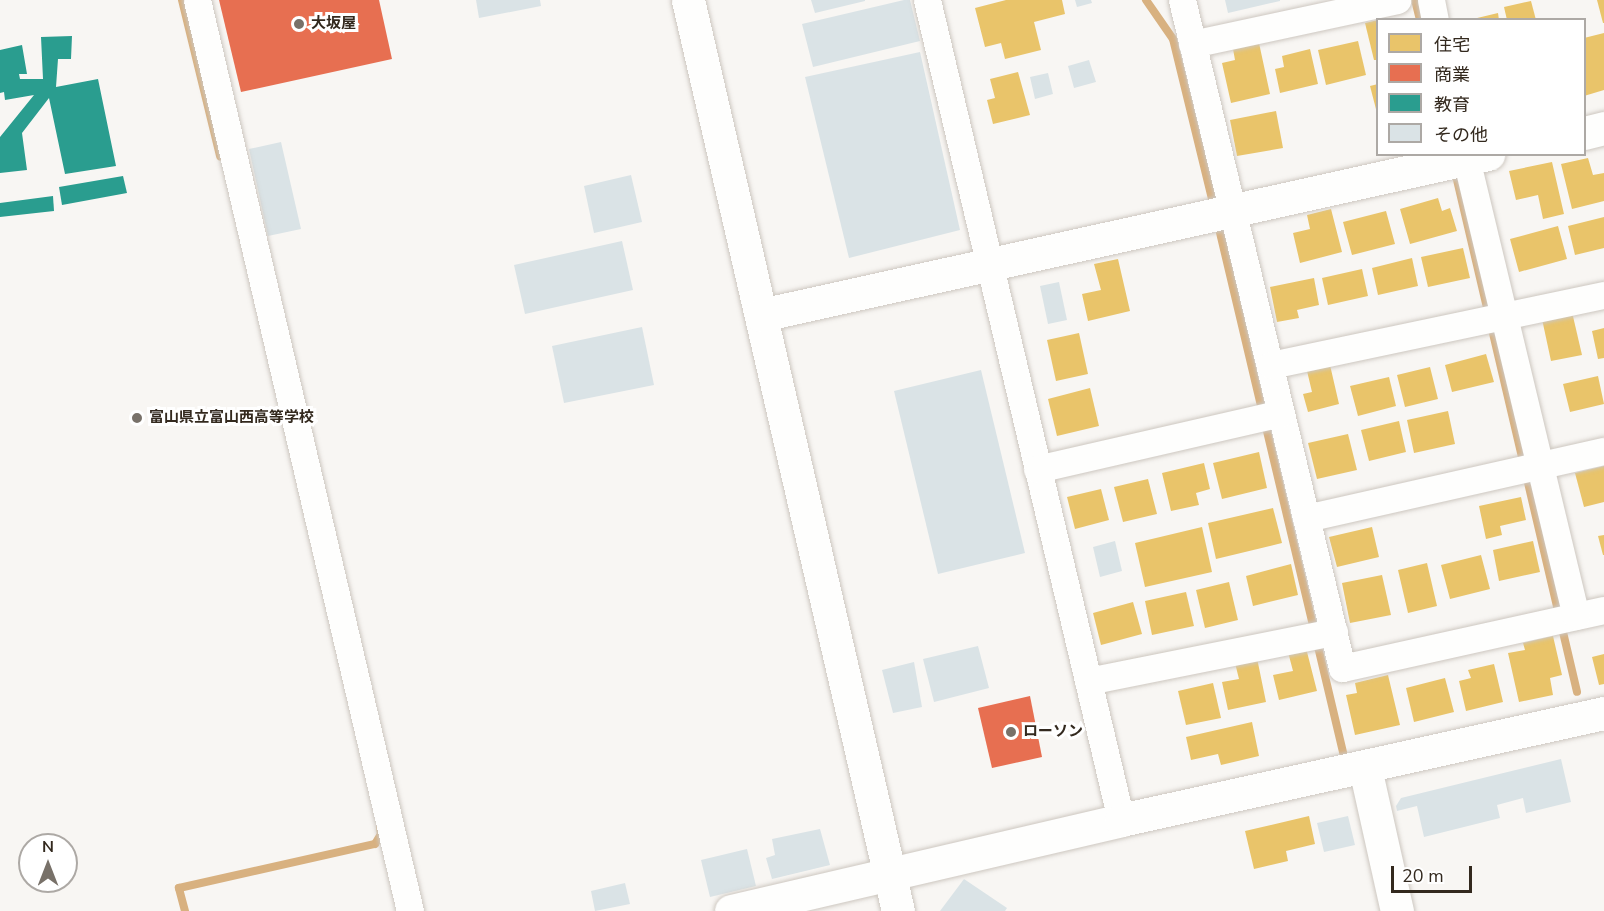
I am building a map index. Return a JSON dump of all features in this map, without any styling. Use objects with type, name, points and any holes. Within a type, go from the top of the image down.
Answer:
[{"type":"street","points":[[197,0],[411,911]]},
{"type":"street","points":[[688,0],[898,911]]},
{"type":"street","points":[[927,0],[988,266],[1121,820]]},
{"type":"street","points":[[1182,0],[1342,668],[1604,610]]},
{"type":"street","points":[[1192,44],[1397,0]]},
{"type":"street","points":[[1431,0],[1435,18]]},
{"type":"street","points":[[1586,132],[1604,128]]},
{"type":"street","points":[[761,315],[1473,156],[1504,317],[1576,616]]},
{"type":"street","points":[[1271,365],[1604,295]]},
{"type":"street","points":[[1037,469],[1281,413]]},
{"type":"street","points":[[1306,518],[1604,451]]},
{"type":"street","points":[[1088,681],[1334,632]]},
{"type":"street","points":[[731,911],[1121,820],[1365,768],[1604,713]]},
{"type":"street","points":[[1365,768],[1397,911]]},
{"type":"building: 住宅","points":[[1006,0],[1062,0],[1065,14],[1034,22],[1041,50],[1005,59],[1001,43],[985,47],[975,8]]},
{"type":"building: 住宅","points":[[1597,0],[1604,0],[1604,23],[1603,23]]},
{"type":"building: 住宅","points":[[1531,1],[1535,18],[1507,18],[1504,7]]},
{"type":"building: 住宅","points":[[1498,13],[1499,18],[1477,18]]},
{"type":"building: 住宅","points":[[1376,20],[1376,60],[1374,60],[1365,23]]},
{"type":"building: 住宅","points":[[1604,33],[1604,90],[1586,95],[1586,38]]},
{"type":"building: 住宅","points":[[1358,41],[1366,75],[1326,85],[1318,50]]},
{"type":"building: 住宅","points":[[1259,43],[1270,94],[1231,103],[1222,63],[1235,60],[1233,49]]},
{"type":"building: 住宅","points":[[1310,49],[1318,84],[1280,93],[1275,69],[1284,67],[1282,56]]},
{"type":"building: 住宅","points":[[1018,72],[1030,115],[993,124],[987,100],[995,98],[990,79]]},
{"type":"building: 住宅","points":[[1376,84],[1376,109],[1370,86]]},
{"type":"building: 住宅","points":[[1276,111],[1283,148],[1237,156],[1230,120]]},
{"type":"building: 住宅","points":[[1588,158],[1593,175],[1604,173],[1604,201],[1572,209],[1561,164]]},
{"type":"building: 住宅","points":[[1552,162],[1564,214],[1543,219],[1538,195],[1516,200],[1509,171]]},
{"type":"building: 住宅","points":[[1438,198],[1442,211],[1450,208],[1457,231],[1410,244],[1400,209]]},
{"type":"building: 住宅","points":[[1331,209],[1342,252],[1300,263],[1293,233],[1310,229],[1307,215]]},
{"type":"building: 住宅","points":[[1386,211],[1395,244],[1352,255],[1343,222]]},
{"type":"building: 住宅","points":[[1604,217],[1604,248],[1575,255],[1568,226]]},
{"type":"building: 住宅","points":[[1558,226],[1567,259],[1519,272],[1510,239]]},
{"type":"building: 住宅","points":[[1463,248],[1470,278],[1428,287],[1421,257]]},
{"type":"building: 住宅","points":[[1412,258],[1418,286],[1378,295],[1372,268]]},
{"type":"building: 住宅","points":[[1118,259],[1130,311],[1088,321],[1082,294],[1101,290],[1094,264]]},
{"type":"building: 住宅","points":[[1362,269],[1368,296],[1328,305],[1322,278]]},
{"type":"building: 住宅","points":[[1314,278],[1319,305],[1297,310],[1299,318],[1277,322],[1270,287]]},
{"type":"building: 住宅","points":[[1572,312],[1582,355],[1551,361],[1542,319]]},
{"type":"building: 住宅","points":[[1604,328],[1604,358],[1598,359],[1592,331]]},
{"type":"building: 住宅","points":[[1079,333],[1088,374],[1056,381],[1047,340]]},
{"type":"building: 住宅","points":[[1486,354],[1494,382],[1452,392],[1445,365]]},
{"type":"building: 住宅","points":[[1330,365],[1339,404],[1308,412],[1303,394],[1312,392],[1307,371]]},
{"type":"building: 住宅","points":[[1430,367],[1438,399],[1405,407],[1397,375]]},
{"type":"building: 住宅","points":[[1598,376],[1604,404],[1570,412],[1563,384]]},
{"type":"building: 住宅","points":[[1389,377],[1396,406],[1358,416],[1350,386]]},
{"type":"building: 住宅","points":[[1090,388],[1099,426],[1057,436],[1048,399]]},
{"type":"building: 住宅","points":[[1448,411],[1455,444],[1414,453],[1407,420]]},
{"type":"building: 住宅","points":[[1399,421],[1406,452],[1369,461],[1361,430]]},
{"type":"building: 住宅","points":[[1348,434],[1357,470],[1317,479],[1308,443]]},
{"type":"building: 住宅","points":[[1259,452],[1267,488],[1222,499],[1213,463]]},
{"type":"building: 住宅","points":[[1204,463],[1210,489],[1196,493],[1199,505],[1171,511],[1162,473]]},
{"type":"building: 住宅","points":[[1604,466],[1604,502],[1584,507],[1575,473]]},
{"type":"building: 住宅","points":[[1148,479],[1157,514],[1123,522],[1114,487]]},
{"type":"building: 住宅","points":[[1101,489],[1109,520],[1075,529],[1067,497]]},
{"type":"building: 住宅","points":[[1521,497],[1526,520],[1500,526],[1502,535],[1486,539],[1479,506]]},
{"type":"building: 住宅","points":[[1273,508],[1282,543],[1216,559],[1208,523]]},
{"type":"building: 住宅","points":[[1202,527],[1212,572],[1145,587],[1135,543]]},
{"type":"building: 住宅","points":[[1372,527],[1379,557],[1337,567],[1329,537]]},
{"type":"building: 住宅","points":[[1604,535],[1604,555],[1603,555],[1598,536]]},
{"type":"building: 住宅","points":[[1533,541],[1540,572],[1499,581],[1493,550]]},
{"type":"building: 住宅","points":[[1481,555],[1490,589],[1450,599],[1441,565]]},
{"type":"building: 住宅","points":[[1427,563],[1437,606],[1408,613],[1398,570]]},
{"type":"building: 住宅","points":[[1291,564],[1298,595],[1253,606],[1246,576]]},
{"type":"building: 住宅","points":[[1382,575],[1391,615],[1350,623],[1342,583]]},
{"type":"building: 住宅","points":[[1229,582],[1238,620],[1205,628],[1196,590]]},
{"type":"building: 住宅","points":[[1186,592],[1194,626],[1152,635],[1145,601]]},
{"type":"building: 住宅","points":[[1133,602],[1142,634],[1101,645],[1093,613]]},
{"type":"building: 住宅","points":[[1553,636],[1562,675],[1550,678],[1553,695],[1519,702],[1508,653],[1525,650],[1523,643]]},
{"type":"building: 住宅","points":[[1306,648],[1317,691],[1279,700],[1273,675],[1293,671],[1288,652]]},
{"type":"building: 住宅","points":[[1604,654],[1604,684],[1599,685],[1592,657]]},
{"type":"building: 住宅","points":[[1257,658],[1266,702],[1228,710],[1222,682],[1239,679],[1235,663]]},
{"type":"building: 住宅","points":[[1494,664],[1503,702],[1466,711],[1459,681],[1471,678],[1468,670]]},
{"type":"building: 住宅","points":[[1388,675],[1400,725],[1355,735],[1346,695],[1357,693],[1355,683]]},
{"type":"building: 住宅","points":[[1445,678],[1454,712],[1414,722],[1406,688]]},
{"type":"building: 住宅","points":[[1213,683],[1221,718],[1186,725],[1178,691]]},
{"type":"building: 住宅","points":[[1252,722],[1259,756],[1221,765],[1218,754],[1191,760],[1186,737]]},
{"type":"building: 住宅","points":[[1309,816],[1315,844],[1286,851],[1288,861],[1254,869],[1245,831]]},
{"type":"building: 商業","points":[[219,0],[379,0],[392,59],[241,92]]},
{"type":"building: 商業","name":"ローソン","points":[[1030,696],[1042,757],[992,768],[978,708]]},
{"type":"building: 教育","points":[[72,36],[71,59],[58,59],[56,87],[98,79],[116,166],[65,174],[49,98],[22,133],[27,170],[0,173],[0,137],[34,95],[5,100],[4,92],[0,93],[0,50],[22,45],[27,74],[19,74],[20,79],[43,79],[41,37]]},
{"type":"building: 教育","points":[[123,176],[127,193],[62,205],[59,187]]},
{"type":"building: 教育","points":[[53,196],[54,211],[0,217],[0,203]]},
{"type":"building: その他","points":[[476,0],[540,0],[541,6],[479,18]]},
{"type":"building: その他","points":[[811,0],[865,0],[865,1],[815,13]]},
{"type":"building: その他","points":[[910,0],[920,41],[813,67],[802,24]]},
{"type":"building: その他","points":[[1075,0],[1091,0],[1092,3],[1077,7]]},
{"type":"building: その他","points":[[1225,0],[1280,0],[1280,1],[1228,13]]},
{"type":"building: その他","points":[[920,52],[960,230],[849,258],[805,77]]},
{"type":"building: その他","points":[[1089,60],[1096,82],[1074,88],[1068,66]]},
{"type":"building: その他","points":[[1048,73],[1053,94],[1035,99],[1030,77]]},
{"type":"building: その他","points":[[281,142],[301,229],[268,236],[249,149]]},
{"type":"building: その他","points":[[631,175],[642,222],[594,233],[584,186]]},
{"type":"building: その他","points":[[622,241],[633,290],[525,314],[514,265]]},
{"type":"building: その他","points":[[1059,282],[1067,320],[1048,324],[1040,286]]},
{"type":"building: その他","points":[[642,327],[654,385],[564,403],[552,346]]},
{"type":"building: その他","points":[[981,370],[1025,553],[938,574],[894,391]]},
{"type":"building: その他","points":[[1115,541],[1122,571],[1100,577],[1093,547]]},
{"type":"building: その他","points":[[978,646],[989,688],[934,702],[923,659]]},
{"type":"building: その他","points":[[914,662],[922,707],[893,713],[882,670]]},
{"type":"building: その他","points":[[1561,759],[1571,802],[1526,813],[1523,798],[1497,805],[1500,818],[1424,837],[1417,806],[1397,811],[1396,806],[1401,798]]},
{"type":"building: その他","points":[[1348,816],[1355,845],[1324,852],[1317,823]]},
{"type":"building: その他","points":[[820,829],[830,865],[772,879],[766,858],[775,855],[772,839]]},
{"type":"building: その他","points":[[747,849],[756,886],[710,897],[701,860]]},
{"type":"building: その他","points":[[964,879],[1007,908],[1005,911],[940,911]]},
{"type":"building: その他","points":[[625,883],[630,904],[595,911],[591,891]]},
{"type":"waterway","points":[[182,0],[220,156]]},
{"type":"waterway","points":[[1146,0],[1173,39],[1214,207]]},
{"type":"waterway","points":[[1415,0],[1420,18]]},
{"type":"waterway","points":[[1454,167],[1577,692]]},
{"type":"waterway","points":[[1217,220],[1346,765]]},
{"type":"waterway","points":[[185,911],[179,888],[375,844],[381,834],[380,828]]},
{"type":"place","name":"大坂屋","points":[[299,24]]},
{"type":"place","name":"富山県立富山西高等学校","points":[[137,418]]},
{"type":"place","name":"ローソン","points":[[1011,732]]}]
